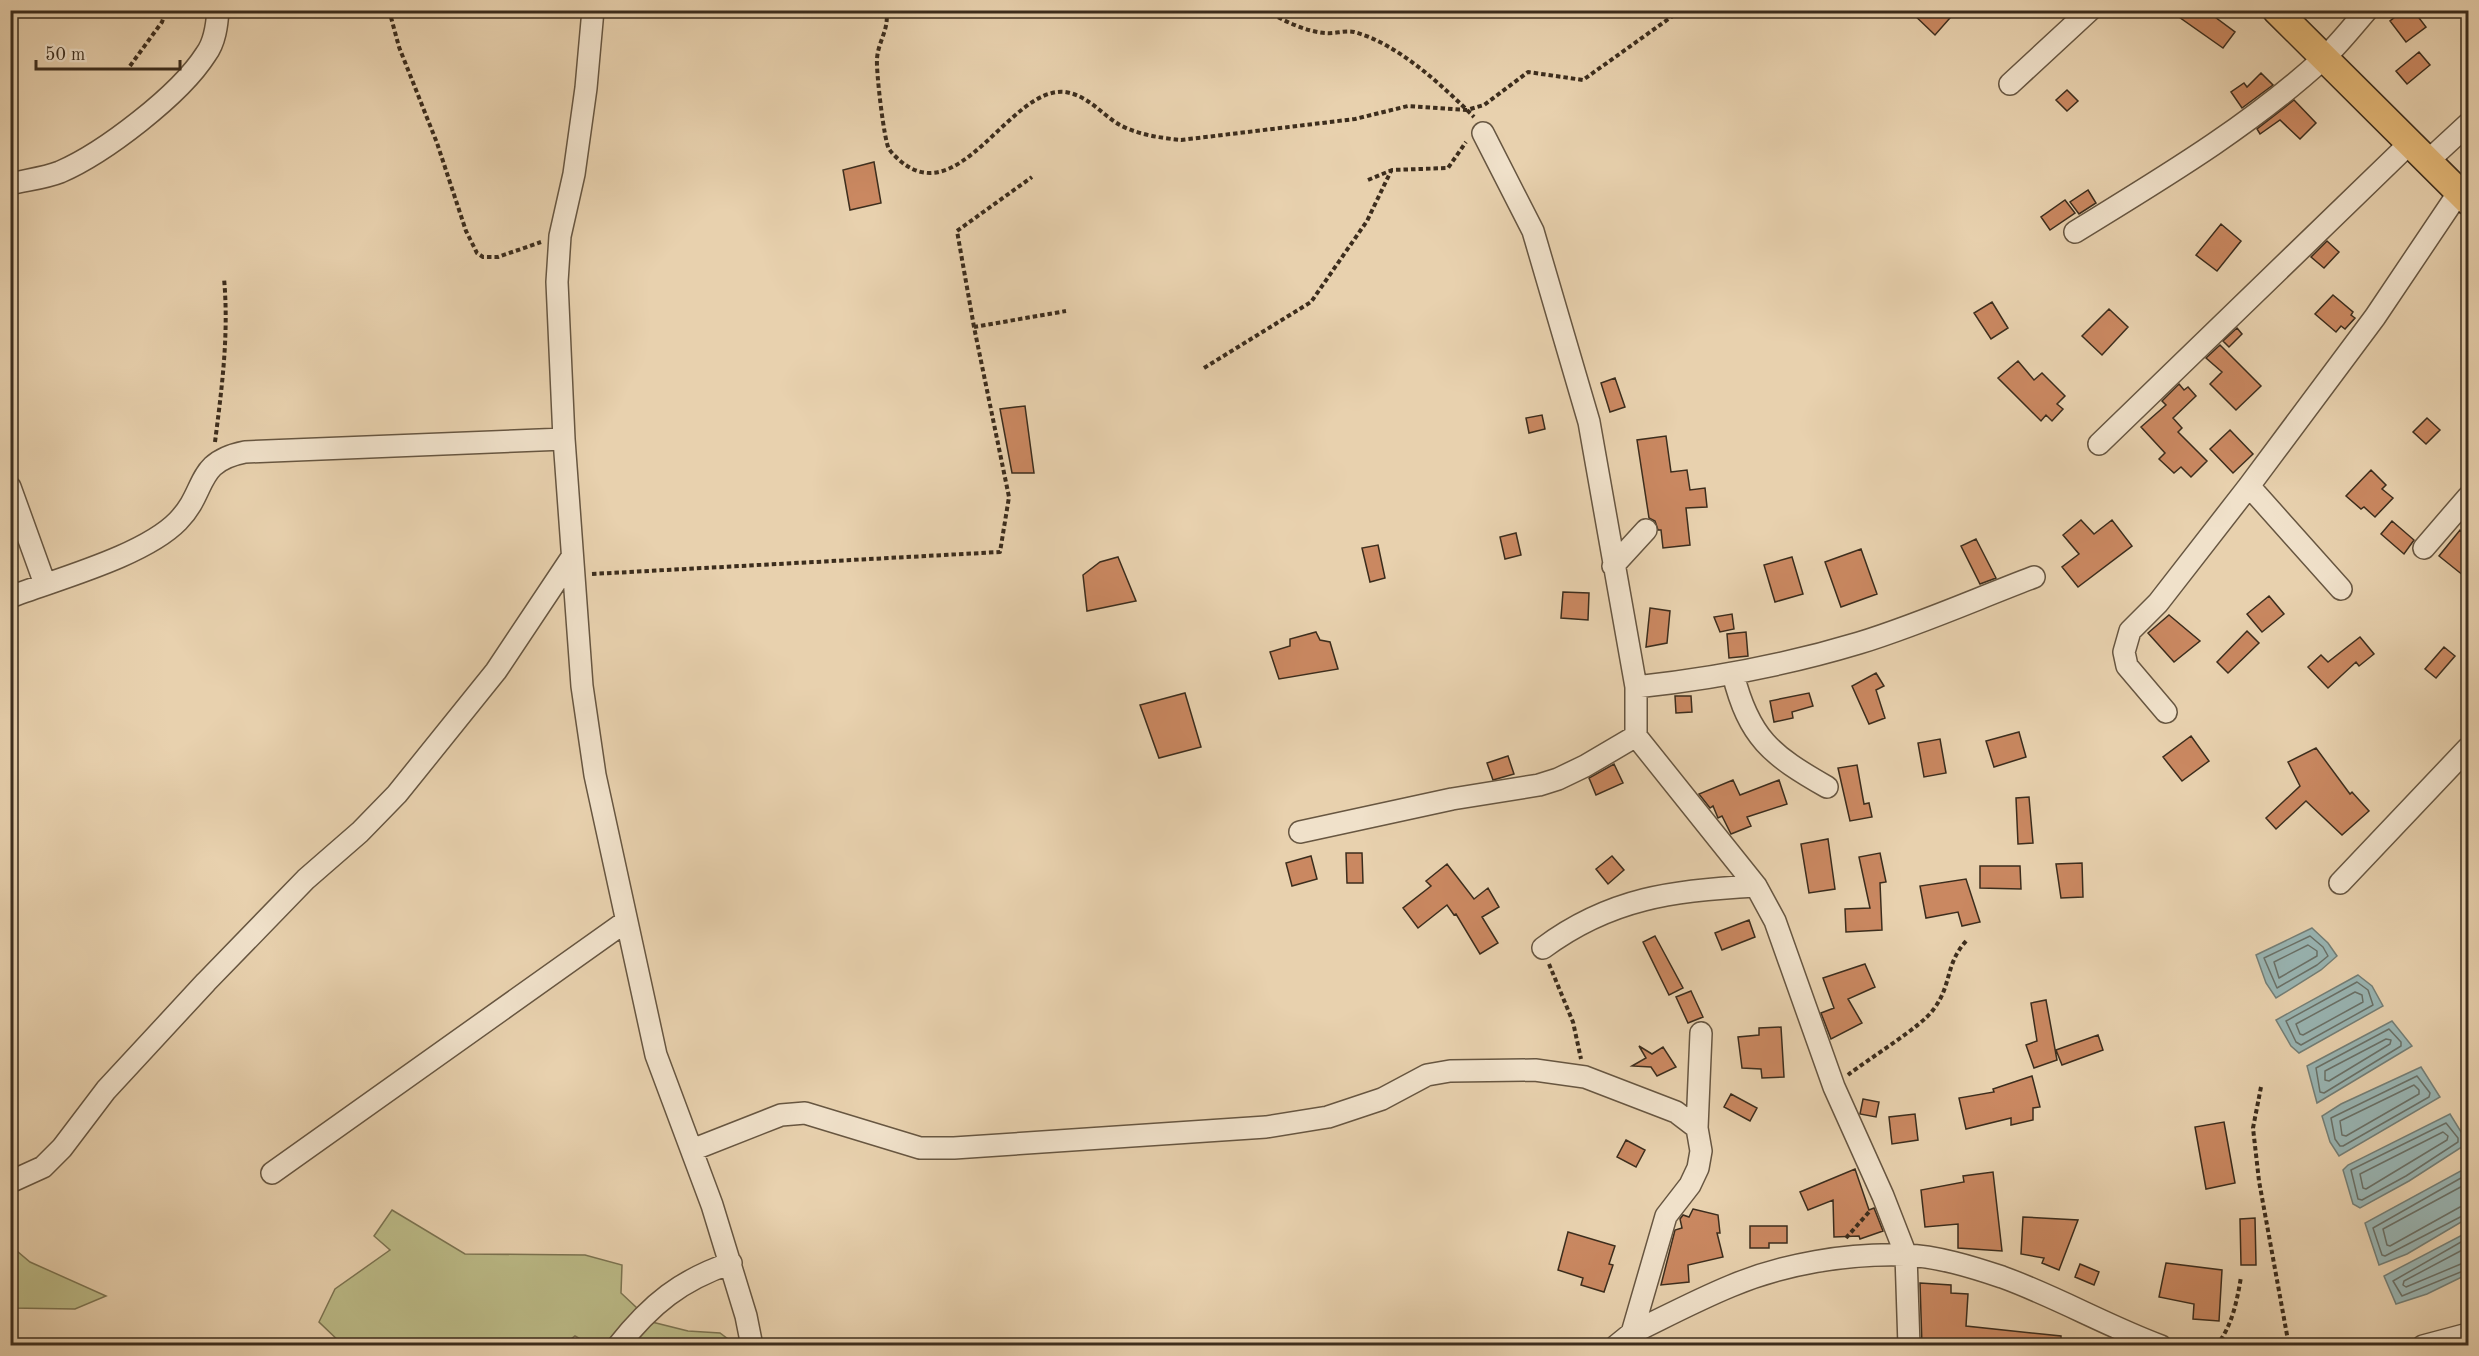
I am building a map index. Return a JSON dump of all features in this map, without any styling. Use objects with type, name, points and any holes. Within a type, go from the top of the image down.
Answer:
[{"type":"main road","points":[[2276,10],[2464,196]]},
{"type":"street","points":[[10,184],[59,172],[101,147],[163,101],[207,54],[216,31],[218,10]]},
{"type":"street","points":[[2010,84],[2090,10]]},
{"type":"street","points":[[2075,232],[2175,171],[2252,117],[2324,57],[2367,10]]},
{"type":"street","points":[[596,11],[573,174],[560,236],[557,282],[564,439],[583,697],[595,775],[625,922],[656,1055],[731,1263],[752,1346]]},
{"type":"street","points":[[2099,444],[2420,151],[2469,124]]},
{"type":"street","points":[[1483,133],[1533,231],[1589,422],[1636,687],[1636,736],[1756,886],[1775,921],[1798,980],[1834,1087],[1883,1196],[1906,1255],[1909,1346]]},
{"type":"street","points":[[2166,712],[2127,666],[2124,652],[2130,631],[2158,603],[2249,486],[2464,196]]},
{"type":"street","points":[[10,597],[97,567],[159,537],[188,509],[212,464],[226,456],[244,452],[564,439]]},
{"type":"street","points":[[2249,486],[2341,590]]},
{"type":"street","points":[[10,487],[45,584]]},
{"type":"street","points":[[2424,548],[2469,497]]},
{"type":"street","points":[[1613,566],[1646,531]]},
{"type":"street","points":[[10,1182],[43,1167],[62,1148],[106,1090],[206,982],[306,879],[360,832],[397,794],[495,671],[573,566]]},
{"type":"street","points":[[1636,687],[1732,674],[1861,642],[2034,577]]},
{"type":"street","points":[[1732,674],[1741,706],[1759,737],[1779,757],[1827,787]]},
{"type":"street","points":[[1300,832],[1452,799],[1539,785],[1576,770],[1636,736]]},
{"type":"street","points":[[2340,883],[2469,748]]},
{"type":"street","points":[[1543,948],[1594,918],[1642,899],[1712,888],[1756,886]]},
{"type":"street","points":[[272,1173],[625,922]]},
{"type":"street","points":[[1624,1339],[1666,1216],[1690,1185],[1698,1168],[1701,1151],[1696,1128],[1701,1033]]},
{"type":"street","points":[[692,1150],[780,1114],[792,1113],[805,1113],[920,1148],[954,1148],[1266,1127],[1328,1118],[1382,1099],[1427,1075],[1450,1071],[1535,1070],[1585,1077],[1676,1112],[1689,1120],[1696,1128]]},
{"type":"street","points":[[1624,1339],[1732,1285],[1773,1271],[1827,1261],[1906,1255],[1967,1267],[2003,1278],[2119,1331],[2161,1346]]},
{"type":"street","points":[[618,1346],[649,1310],[676,1288],[700,1273],[731,1263]]},
{"type":"street","points":[[2423,1346],[2469,1334]]},
{"type":"path","points":[[130,66],[162,22],[166,10]]},
{"type":"path","points":[[389,10],[399,47],[477,253],[483,257],[498,257],[560,236]]},
{"type":"path","points":[[885,10],[888,22],[877,58],[888,148],[904,165],[921,172],[950,170],[1039,99],[1064,92],[1088,99],[1117,123],[1157,138],[1181,140],[1355,119],[1408,106],[1467,110],[1484,105],[1528,72],[1583,80],[1681,10]]},
{"type":"path","points":[[1265,10],[1281,19],[1324,33],[1352,32],[1383,43],[1447,89],[1477,120],[1483,133],[1463,144],[1448,168],[1392,170],[1368,180]]},
{"type":"path","points":[[1204,368],[1311,302],[1367,221],[1392,170]]},
{"type":"path","points":[[573,566],[1000,552],[1009,497],[957,231],[1032,177]]},
{"type":"path","points":[[212,464],[226,358],[228,314],[224,278]]},
{"type":"path","points":[[974,327],[1066,311]]},
{"type":"path","points":[[1834,1087],[1932,1012],[1947,988],[1950,964],[1967,940]]},
{"type":"path","points":[[1543,948],[1573,1022],[1585,1077]]},
{"type":"path","points":[[2261,1088],[2253,1128],[2259,1180],[2289,1346]]},
{"type":"path","points":[[1827,1261],[1883,1196]]},
{"type":"path","points":[[2216,1346],[2226,1335],[2237,1301],[2241,1277]]},
{"type":"shaded area","points":[[392,1210],[465,1254],[585,1255],[622,1265],[621,1293],[652,1322],[688,1331],[720,1333],[736,1345],[591,1345],[575,1336],[562,1346],[343,1345],[319,1322],[335,1289],[390,1250],[374,1236]]},
{"type":"shaded area","points":[[11,1246],[30,1262],[106,1296],[75,1309],[11,1308]]},
{"type":"water","points":[[2312,928],[2328,943],[2337,956],[2321,970],[2276,998],[2266,983],[2256,955]]},
{"type":"water","points":[[2358,975],[2372,986],[2383,1006],[2299,1053],[2291,1046],[2276,1020]]},
{"type":"water","points":[[2392,1021],[2412,1046],[2317,1103],[2307,1066]]},
{"type":"water","points":[[2421,1067],[2440,1097],[2339,1156],[2330,1142],[2322,1116],[2341,1104]]},
{"type":"water","points":[[2450,1114],[2468,1143],[2409,1181],[2360,1208],[2353,1204],[2343,1170],[2348,1165]]},
{"type":"water","points":[[2468,1167],[2468,1218],[2407,1254],[2379,1265],[2365,1223]]},
{"type":"water","points":[[2468,1232],[2468,1274],[2427,1294],[2396,1304],[2384,1276]]},
{"type":"building","points":[[1909,10],[1957,10],[1935,35]]},
{"type":"building","points":[[2169,10],[2219,10],[2215,17],[2235,32],[2223,48]]},
{"type":"building","points":[[2404,10],[2413,10],[2426,27],[2406,42],[2390,21]]},
{"type":"building","points":[[2419,52],[2430,65],[2407,84],[2396,71]]},
{"type":"building","points":[[2261,73],[2273,85],[2242,108],[2231,92],[2244,83],[2247,87]]},
{"type":"building","points":[[2067,90],[2078,101],[2067,111],[2056,100]]},
{"type":"building","points":[[2294,100],[2316,123],[2300,139],[2280,120],[2260,134],[2257,129]]},
{"type":"building","points":[[874,162],[881,203],[850,210],[843,170]]},
{"type":"building","points":[[2088,190],[2096,203],[2079,214],[2070,202]]},
{"type":"building","points":[[2065,200],[2075,213],[2050,230],[2041,217]]},
{"type":"building","points":[[2221,224],[2241,241],[2217,271],[2196,255]]},
{"type":"building","points":[[2327,241],[2339,252],[2324,268],[2311,257]]},
{"type":"building","points":[[2333,295],[2353,312],[2351,315],[2355,318],[2345,329],[2341,326],[2336,332],[2315,314]]},
{"type":"building","points":[[1992,302],[2008,328],[1991,339],[1974,313]]},
{"type":"building","points":[[2109,309],[2128,327],[2102,355],[2082,336]]},
{"type":"building","points":[[2237,328],[2242,334],[2229,347],[2223,341]]},
{"type":"building","points":[[2220,345],[2261,386],[2236,410],[2210,384],[2222,372],[2206,358]]},
{"type":"building","points":[[2018,361],[2034,380],[2042,373],[2065,396],[2057,404],[2063,409],[2052,421],[2046,415],[2041,421],[1998,378]]},
{"type":"building","points":[[1615,378],[1625,407],[1610,412],[1601,383]]},
{"type":"building","points":[[2179,384],[2184,390],[2188,387],[2196,396],[2173,418],[2182,428],[2178,432],[2207,461],[2191,477],[2181,467],[2174,473],[2159,459],[2165,453],[2141,427],[2166,405],[2162,401]]},
{"type":"building","points":[[1025,406],[1034,473],[1012,473],[1000,409]]},
{"type":"building","points":[[1542,415],[1545,429],[1529,433],[1526,418]]},
{"type":"building","points":[[2427,418],[2440,430],[2426,444],[2413,432]]},
{"type":"building","points":[[2230,430],[2253,454],[2233,473],[2210,449]]},
{"type":"building","points":[[1666,436],[1671,472],[1687,470],[1690,490],[1705,488],[1707,507],[1686,508],[1690,545],[1663,548],[1661,530],[1658,530],[1655,521],[1649,518],[1637,440]]},
{"type":"building","points":[[2371,470],[2386,485],[2382,489],[2393,498],[2375,517],[2346,496]]},
{"type":"building","points":[[2081,520],[2094,534],[2112,520],[2132,546],[2078,587],[2062,567],[2079,554],[2063,535]]},
{"type":"building","points":[[2392,521],[2414,540],[2404,554],[2381,534]]},
{"type":"building","points":[[2460,530],[2469,538],[2469,580],[2439,556]]},
{"type":"building","points":[[1516,533],[1521,555],[1505,559],[1500,537]]},
{"type":"building","points":[[1976,539],[1996,578],[1980,584],[1961,546]]},
{"type":"building","points":[[1378,545],[1385,578],[1370,582],[1362,548]]},
{"type":"building","points":[[1861,549],[1877,594],[1841,607],[1825,562]]},
{"type":"building","points":[[1118,557],[1136,601],[1087,611],[1083,575],[1100,562]]},
{"type":"building","points":[[1792,557],[1803,594],[1775,602],[1764,565]]},
{"type":"building","points":[[1563,592],[1589,593],[1588,620],[1561,618]]},
{"type":"building","points":[[2269,596],[2284,614],[2262,632],[2247,614]]},
{"type":"building","points":[[1650,608],[1670,611],[1667,643],[1646,647]]},
{"type":"building","points":[[1732,614],[1734,629],[1720,632],[1714,617]]},
{"type":"building","points":[[2169,615],[2200,641],[2174,662],[2148,633]]},
{"type":"building","points":[[2247,631],[2259,643],[2228,673],[2217,662]]},
{"type":"building","points":[[1316,632],[1320,640],[1330,642],[1338,669],[1279,679],[1270,652],[1290,646],[1290,639]]},
{"type":"building","points":[[1746,632],[1748,656],[1729,658],[1727,634]]},
{"type":"building","points":[[2360,637],[2374,654],[2359,666],[2356,662],[2328,688],[2308,667],[2321,655],[2328,662]]},
{"type":"building","points":[[2444,647],[2455,656],[2436,678],[2425,669]]},
{"type":"building","points":[[1876,673],[1884,686],[1876,690],[1885,718],[1869,724],[1852,686]]},
{"type":"building","points":[[1185,693],[1201,747],[1159,758],[1140,705]]},
{"type":"building","points":[[1809,693],[1813,706],[1792,712],[1793,718],[1774,722],[1770,701]]},
{"type":"building","points":[[1675,696],[1691,696],[1692,712],[1676,713]]},
{"type":"building","points":[[2019,732],[2026,757],[1994,767],[1986,741]]},
{"type":"building","points":[[2191,736],[2209,761],[2182,781],[2163,757]]},
{"type":"building","points":[[1940,739],[1946,773],[1924,777],[1918,743]]},
{"type":"building","points":[[2316,748],[2350,794],[2352,792],[2369,811],[2342,835],[2306,801],[2276,829],[2266,818],[2300,786],[2288,762]]},
{"type":"building","points":[[1508,756],[1514,774],[1493,780],[1487,763]]},
{"type":"building","points":[[1614,764],[1623,783],[1596,795],[1589,778]]},
{"type":"building","points":[[1857,765],[1864,804],[1869,803],[1872,817],[1850,821],[1838,768]]},
{"type":"building","points":[[1733,780],[1740,795],[1779,780],[1787,804],[1747,817],[1751,826],[1731,834],[1722,816],[1718,818],[1713,806],[1710,808],[1699,794]]},
{"type":"building","points":[[2029,797],[2033,843],[2018,844],[2016,798]]},
{"type":"building","points":[[1828,839],[1835,889],[1809,893],[1801,844]]},
{"type":"building","points":[[1346,853],[1362,853],[1363,883],[1347,883]]},
{"type":"building","points":[[1880,853],[1886,882],[1880,883],[1882,930],[1846,932],[1845,909],[1870,908],[1859,857]]},
{"type":"building","points":[[1311,856],[1317,879],[1292,886],[1286,863]]},
{"type":"building","points":[[1612,856],[1624,870],[1608,884],[1596,869]]},
{"type":"building","points":[[2082,863],[2083,897],[2061,898],[2056,864]]},
{"type":"building","points":[[1447,864],[1474,899],[1488,888],[1499,907],[1482,917],[1498,943],[1480,954],[1456,914],[1454,915],[1447,905],[1418,928],[1403,908],[1431,886],[1426,881]]},
{"type":"building","points":[[1980,866],[2020,866],[2021,889],[1980,888]]},
{"type":"building","points":[[1966,879],[1980,922],[1962,926],[1958,912],[1926,918],[1920,886]]},
{"type":"building","points":[[1749,920],[1755,937],[1722,950],[1715,933]]},
{"type":"building","points":[[1655,936],[1683,988],[1669,995],[1643,942]]},
{"type":"building","points":[[1865,964],[1875,987],[1848,999],[1862,1023],[1831,1039],[1821,1013],[1834,1008],[1823,978]]},
{"type":"building","points":[[1691,991],[1703,1017],[1688,1023],[1676,997]]},
{"type":"building","points":[[2046,1000],[2057,1060],[2034,1068],[2026,1045],[2037,1041],[2031,1003]]},
{"type":"building","points":[[1781,1027],[1784,1077],[1762,1078],[1761,1069],[1742,1068],[1738,1037],[1759,1035],[1759,1028]]},
{"type":"building","points":[[2098,1035],[2103,1050],[2062,1065],[2056,1050]]},
{"type":"building","points":[[1639,1046],[1652,1054],[1663,1047],[1676,1067],[1657,1076],[1651,1067],[1632,1066],[1646,1058]]},
{"type":"building","points":[[2032,1076],[2040,1107],[2033,1108],[2033,1120],[2011,1125],[2011,1118],[1966,1129],[1959,1098],[1994,1092],[1993,1089]]},
{"type":"building","points":[[1731,1094],[1757,1108],[1750,1121],[1724,1107]]},
{"type":"building","points":[[1863,1099],[1879,1102],[1876,1117],[1860,1114]]},
{"type":"building","points":[[1915,1114],[1918,1140],[1892,1144],[1889,1117]]},
{"type":"building","points":[[2224,1122],[2235,1183],[2206,1189],[2195,1127]]},
{"type":"building","points":[[1626,1140],[1645,1150],[1636,1167],[1617,1157]]},
{"type":"building","points":[[1855,1169],[1869,1210],[1874,1208],[1883,1231],[1860,1239],[1859,1236],[1834,1237],[1833,1200],[1808,1210],[1800,1192]]},
{"type":"building","points":[[1993,1172],[2002,1251],[1958,1248],[1958,1224],[1925,1227],[1921,1190],[1964,1182],[1963,1176]]},
{"type":"building","points":[[1693,1209],[1718,1215],[1720,1233],[1717,1233],[1723,1257],[1688,1265],[1689,1282],[1661,1285],[1675,1230],[1682,1228],[1680,1219],[1683,1215],[1689,1217]]},
{"type":"building","points":[[2023,1217],[2078,1220],[2059,1270],[2042,1263],[2044,1258],[2021,1254]]},
{"type":"building","points":[[2255,1218],[2256,1265],[2241,1265],[2240,1219]]},
{"type":"building","points":[[1750,1226],[1787,1226],[1787,1243],[1769,1243],[1769,1248],[1750,1248]]},
{"type":"building","points":[[1568,1232],[1615,1246],[1609,1264],[1613,1265],[1604,1292],[1581,1285],[1583,1278],[1558,1270]]},
{"type":"building","points":[[2166,1263],[2222,1270],[2219,1321],[2193,1319],[2194,1304],[2159,1297]]},
{"type":"building","points":[[2080,1264],[2099,1272],[2094,1285],[2075,1277]]},
{"type":"building","points":[[1920,1283],[1951,1285],[1951,1293],[1968,1294],[1966,1326],[2061,1336],[2061,1346],[1922,1346]]}]
